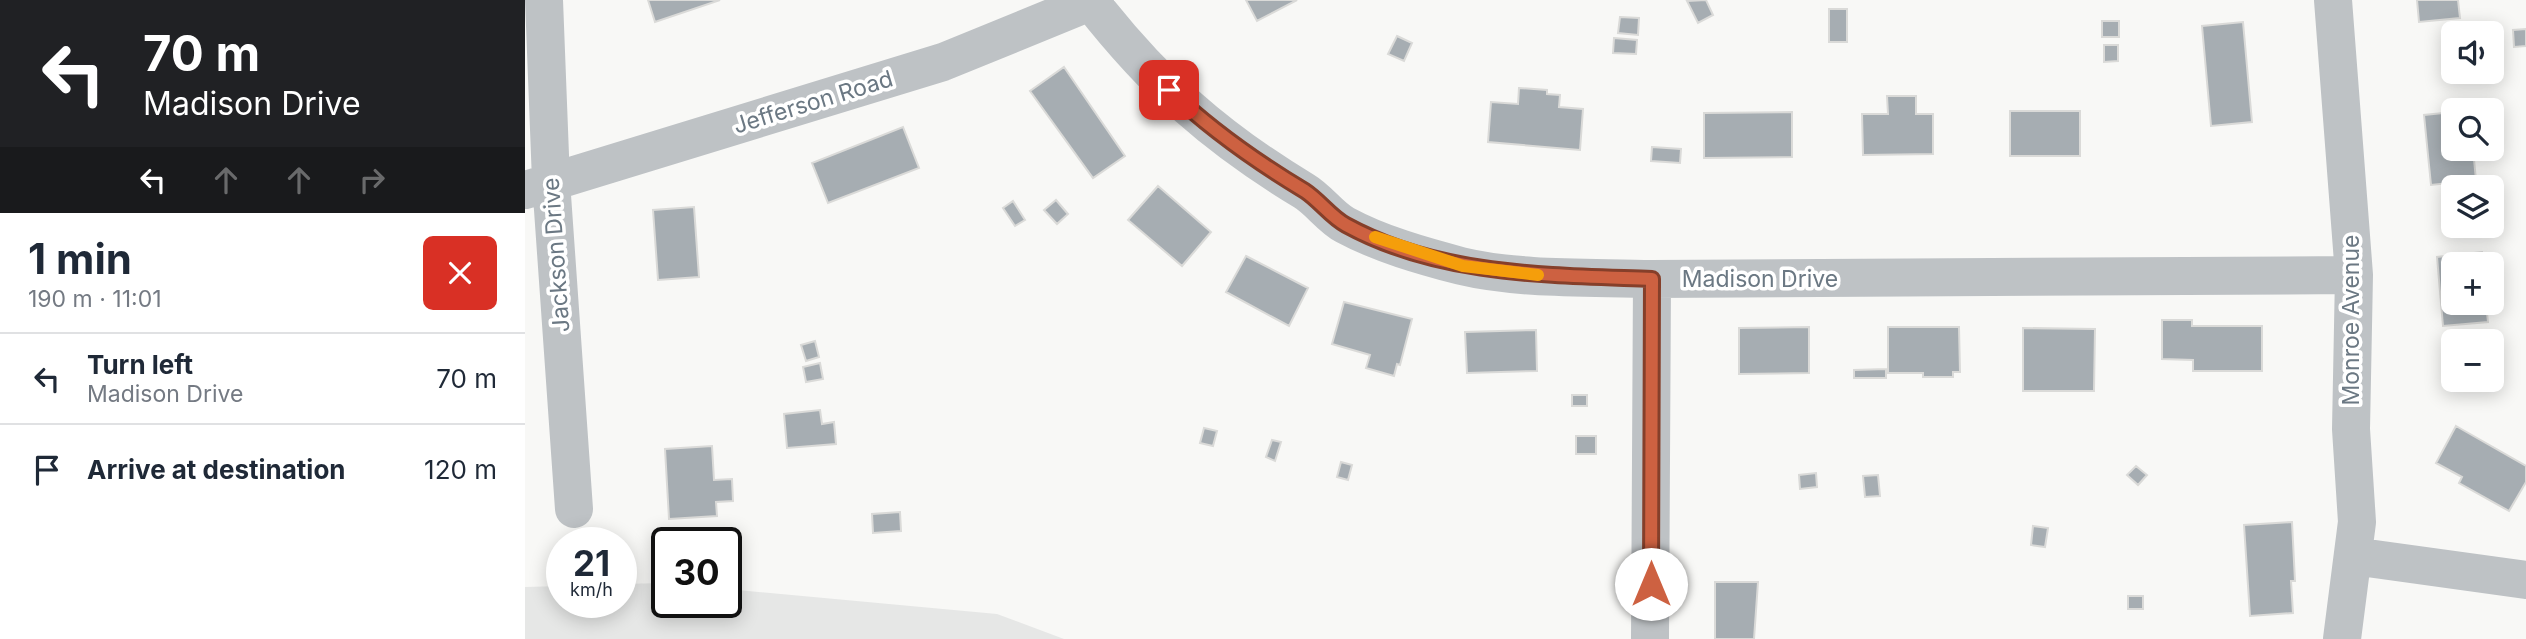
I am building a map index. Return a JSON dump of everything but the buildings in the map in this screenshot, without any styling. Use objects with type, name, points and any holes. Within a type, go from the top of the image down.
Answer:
[{"type":"street","name":"Jackson Drive","points":[[544,0],[538,185],[574,509]]},
{"type":"street","name":"Monroe Avenue","points":[[2333,0],[2354,275],[2351,429],[2357,522],[2342,639]]},
{"type":"street","name":"Jefferson Road","points":[[538,185],[943,62],[1093,1]]},
{"type":"street","name":"Madison Drive","points":[[1093,1],[1132,54],[1197,117],[1250,158],[1308,193],[1344,224],[1395,246],[1463,266],[1535,275],[1652,279],[2354,275]]},
{"type":"street","points":[[1650,639],[1652,279]]},
{"type":"street","points":[[2353,556],[2526,580]]},
{"type":"shaded area","points":[[651,583],[651,618],[742,618],[742,590],[997,614],[1064,639],[525,639],[525,587],[546,586],[546,618],[637,618],[637,584]]},
{"type":"slow traffic","points":[[1375,237],[1395,246],[1463,266],[1538,275]]},
{"type":"route","points":[[1169,90],[1231,145],[1308,193],[1344,224],[1395,246],[1463,266],[1535,275],[1652,279],[1651,584]]}]
